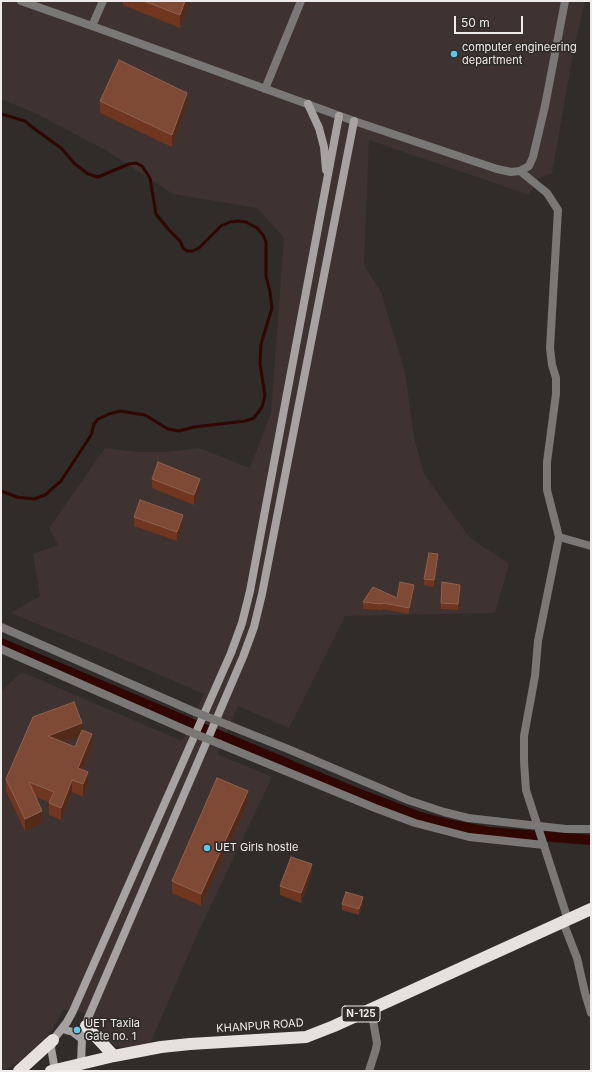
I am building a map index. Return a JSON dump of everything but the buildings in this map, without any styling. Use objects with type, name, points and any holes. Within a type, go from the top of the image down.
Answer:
[{"type":"highway","name":"KHANPUR ROAD","points":[[53,1070],[114,1056],[190,1044],[306,1037],[591,909]]},
{"type":"highway","points":[[86,1026],[114,1056]]},
{"type":"highway","points":[[19,1071],[53,1040]]},
{"type":"street","points":[[21,1],[354,121],[497,169],[511,172],[520,171],[529,166],[534,157],[565,1]]},
{"type":"street","points":[[92,26],[103,1]]},
{"type":"street","points":[[265,89],[301,1]]},
{"type":"street","points":[[308,104],[321,134],[324,147],[327,179]]},
{"type":"street","points":[[53,1070],[51,1048],[53,1040],[73,1011],[242,623],[250,591],[340,116]]},
{"type":"street","points":[[81,1063],[82,1039],[86,1026],[243,657],[254,627],[262,594],[354,121]]},
{"type":"street","points":[[520,171],[547,193],[558,210],[550,348],[552,365],[556,378],[556,394],[547,462],[547,490],[559,537],[538,641],[535,676],[524,736],[526,790],[577,958],[591,1013]]},
{"type":"street","points":[[559,537],[591,546]]},
{"type":"street","points":[[1,627],[195,712],[288,749],[408,800],[468,818],[538,829],[591,829]]},
{"type":"street","points":[[1,649],[220,744],[415,823],[469,837],[543,843]]},
{"type":"street","points":[[369,1071],[377,1043],[371,1009]]},
{"type":"street","points":[[62,1029],[72,1032],[82,1039]]},
{"type":"shaded area","points":[[1,1],[585,1],[574,49],[552,173],[537,179],[529,195],[369,140],[364,265],[381,292],[405,372],[414,437],[424,474],[470,538],[509,564],[495,613],[345,616],[289,728],[238,706],[217,754],[272,777],[196,937],[149,1046],[129,1048],[116,1046],[101,1032],[97,1019],[73,1009],[63,1010],[53,1028],[39,1047],[27,1057],[3,1071],[1,1071],[1,691],[22,672],[182,741],[204,694],[97,648],[10,613],[40,596],[33,554],[58,545],[49,528],[105,448],[137,452],[167,452],[199,448],[250,468],[271,413],[284,238],[257,208],[173,194],[107,151],[37,114],[1,99]]},
{"type":"waterway","points":[[1,114],[25,121],[61,148],[74,163],[88,174],[98,177],[129,164],[136,163],[142,166],[150,178],[156,214],[187,251],[193,251],[199,248],[221,226],[230,222],[246,222],[257,228],[263,235],[266,242],[266,276],[272,308],[261,344],[260,364],[265,395],[262,407],[254,418],[245,421],[194,427],[179,431],[168,429],[145,415],[120,411],[109,414],[98,419],[94,424],[91,435],[61,481],[45,495],[34,499],[17,497],[1,491]]},
{"type":"waterway","points":[[1,643],[357,793],[420,817],[489,832],[591,840]]},
{"type":"place","name":"computer engineering department","points":[[454,54]]},
{"type":"place","name":"UET Girls hostle","points":[[207,848]]},
{"type":"place","name":"UET Taxila Gate no. 1","points":[[77,1030]]}]
